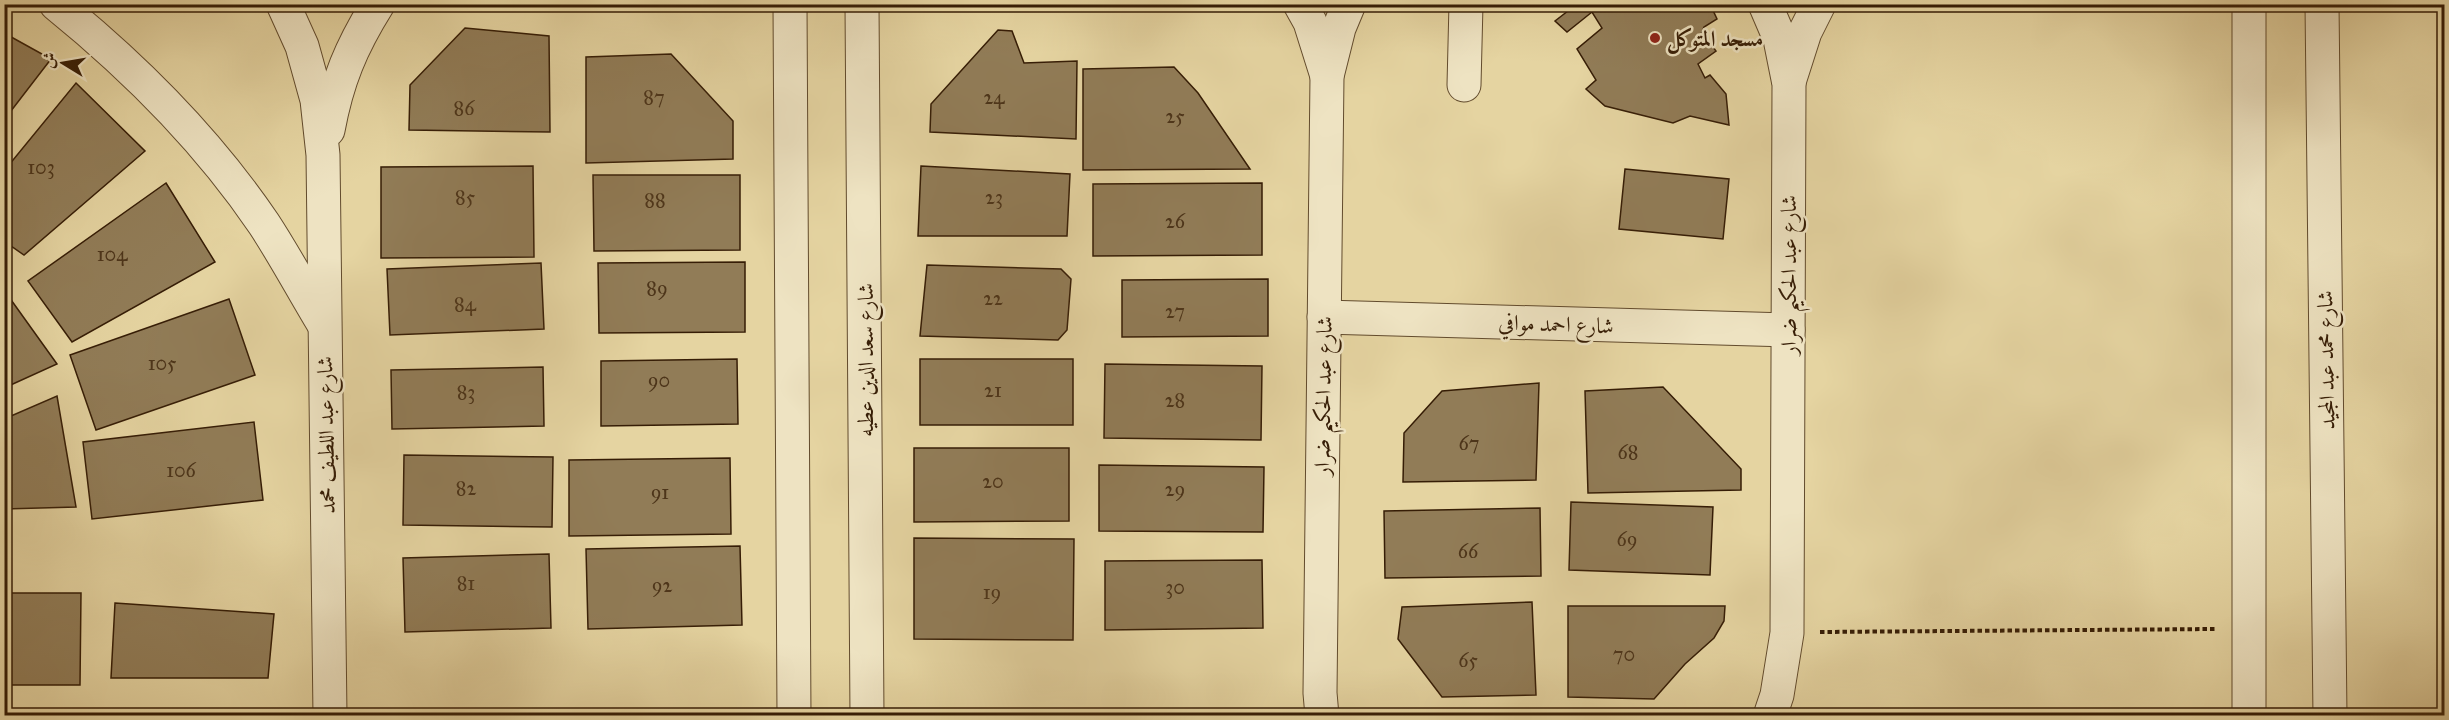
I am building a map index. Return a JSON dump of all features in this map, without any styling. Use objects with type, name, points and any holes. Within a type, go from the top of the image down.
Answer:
[{"type":"street","points":[[57,4],[109,47],[192,130],[264,224],[324,324]]},
{"type":"street","name":"شارع عبد اللطيف محمد","points":[[283,4],[302,46],[317,100],[323,155],[330,716]]},
{"type":"street","name":"شارع عبد اللطيف محمد","points":[[323,155],[334,96],[356,40],[378,4]]},
{"type":"street","points":[[768,4],[790,20],[794,716]]},
{"type":"street","name":"شارع عبد الحكيم ضرار","points":[[1300,4],[1311,22],[1327,76]]},
{"type":"street","name":"شارع عبد الحكيم ضرار","points":[[1322,716],[1320,682],[1327,76],[1339,28],[1349,4]]},
{"type":"street","points":[[1464,85],[1466,4]]},
{"type":"street","name":"شارع عبد الحكيم ضرار","points":[[1765,4],[1780,39],[1789,84],[1787,633],[1777,695],[1770,716]]},
{"type":"street","name":"شارع عبد الحكيم ضرار","points":[[1789,84],[1805,32],[1819,4]]},
{"type":"street","points":[[2249,4],[2249,716]]},
{"type":"street","name":"شارع محمد عبد المجيد","points":[[2322,4],[2330,716]]},
{"type":"street","name":"شارع سعد الدين عطيه","points":[[867,11],[867,716]]},
{"type":"street","name":"شارع احمد موافي","points":[[1324,317],[1788,330]]},
{"type":"path","points":[[1787,633],[2249,628]]},
{"type":"building","points":[[1577,4],[1710,4],[1717,19],[1704,27],[1695,48],[1710,43],[1716,51],[1698,64],[1705,78],[1710,75],[1726,94],[1729,125],[1690,116],[1673,123],[1605,106],[1586,89],[1596,80],[1577,49],[1602,28],[1592,12],[1567,32],[1555,21]]},
{"type":"building","points":[[465,28],[549,36],[550,132],[409,130],[410,85]]},
{"type":"building","points":[[998,30],[1012,31],[1024,63],[1077,61],[1076,139],[930,132],[931,104]]},
{"type":"building","points":[[4,33],[51,59],[4,120]]},
{"type":"building","points":[[671,54],[733,121],[733,159],[586,163],[586,57]]},
{"type":"building","points":[[1174,67],[1198,93],[1250,169],[1083,170],[1083,69]]},
{"type":"building","points":[[76,83],[145,151],[24,255],[4,241],[4,171]]},
{"type":"building","points":[[533,166],[534,257],[381,258],[381,167]]},
{"type":"building","points":[[921,166],[1070,174],[1067,236],[918,236]]},
{"type":"building","points":[[1625,169],[1729,179],[1723,239],[1619,229]]},
{"type":"building","points":[[593,175],[740,175],[740,250],[594,251]]},
{"type":"building","points":[[166,183],[215,262],[72,342],[28,281]]},
{"type":"building","points":[[1262,183],[1262,255],[1093,256],[1093,184]]},
{"type":"building","points":[[745,262],[745,332],[599,333],[598,263]]},
{"type":"building","points":[[541,263],[544,329],[390,335],[387,269]]},
{"type":"building","points":[[927,265],[1061,269],[1071,279],[1067,330],[1058,340],[920,336]]},
{"type":"building","points":[[1268,279],[1268,336],[1122,337],[1122,280]]},
{"type":"building","points":[[4,290],[57,364],[4,388]]},
{"type":"building","points":[[229,299],[255,375],[96,430],[70,355]]},
{"type":"building","points":[[737,359],[738,424],[601,426],[601,361]]},
{"type":"building","points":[[920,359],[1073,359],[1073,425],[920,425]]},
{"type":"building","points":[[1105,364],[1262,366],[1261,440],[1104,438]]},
{"type":"building","points":[[543,367],[544,426],[392,429],[391,370]]},
{"type":"building","points":[[1539,383],[1536,480],[1403,482],[1404,433],[1442,391]]},
{"type":"building","points":[[1663,387],[1741,469],[1741,490],[1588,493],[1585,391]]},
{"type":"building","points":[[57,396],[76,507],[4,509],[4,419]]},
{"type":"building","points":[[254,422],[263,500],[92,519],[83,442]]},
{"type":"building","points":[[914,448],[1069,448],[1069,521],[914,522]]},
{"type":"building","points":[[404,455],[553,457],[552,527],[403,525]]},
{"type":"building","points":[[730,458],[731,534],[569,536],[569,460]]},
{"type":"building","points":[[1099,465],[1264,467],[1263,532],[1099,531]]},
{"type":"building","points":[[1571,502],[1713,507],[1710,575],[1569,570]]},
{"type":"building","points":[[1540,508],[1541,576],[1385,578],[1384,511]]},
{"type":"building","points":[[914,538],[1074,539],[1073,640],[914,639]]},
{"type":"building","points":[[740,546],[742,625],[588,629],[586,549]]},
{"type":"building","points":[[549,554],[551,628],[405,632],[403,558]]},
{"type":"building","points":[[1262,560],[1263,628],[1105,630],[1105,561]]},
{"type":"building","points":[[4,593],[81,593],[80,685],[4,685]]},
{"type":"building","points":[[1532,602],[1536,695],[1442,697],[1398,639],[1402,607]]},
{"type":"building","points":[[115,603],[274,614],[268,678],[111,678]]},
{"type":"building","points":[[1568,606],[1725,606],[1724,621],[1714,638],[1685,664],[1654,699],[1568,697]]},
{"type":"building","points":[[4,713],[91,714],[91,716],[4,716]]},
{"type":"place","name":"مسجد المتوكل","points":[[1655,38]]}]
